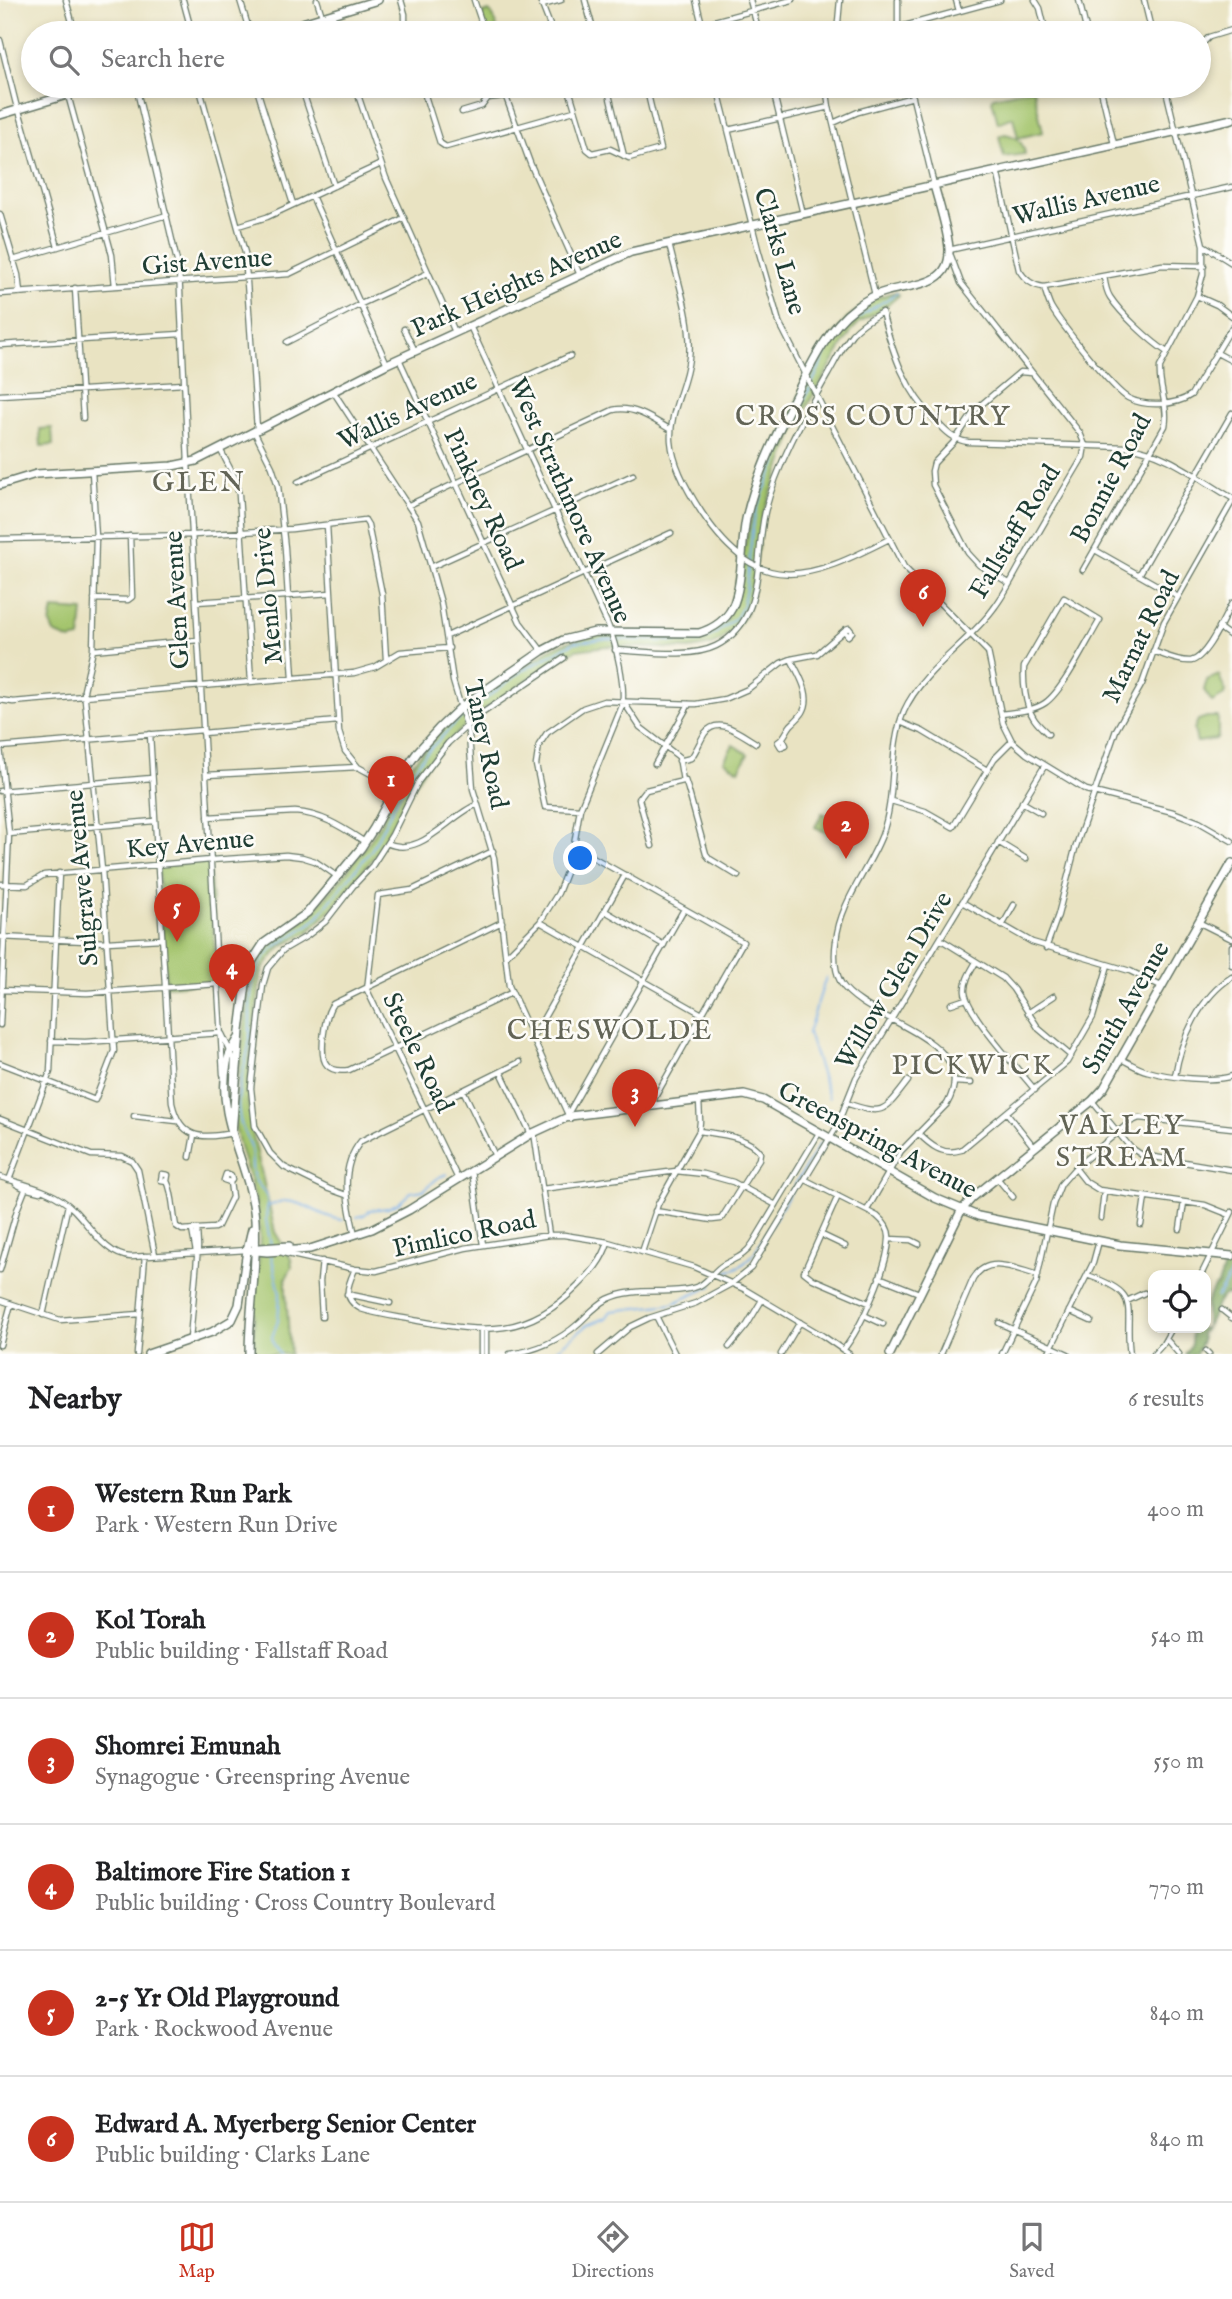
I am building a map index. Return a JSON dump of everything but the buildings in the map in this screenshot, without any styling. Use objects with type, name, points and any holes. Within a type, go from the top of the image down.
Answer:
[{"type":"main road","points":[[312,21],[378,0]]},
{"type":"main road","points":[[0,115],[58,98]]},
{"type":"main road","name":"Park Heights Avenue","points":[[0,485],[32,474],[188,463],[387,364],[631,253],[1232,119]]},
{"type":"main road","name":"Fallstaff Road","points":[[934,185],[949,251]]},
{"type":"main road","points":[[232,1133],[240,1031],[247,976],[254,957],[264,943],[307,913],[338,877],[365,842],[419,750],[462,710],[542,651],[575,636],[694,634],[712,628],[724,618],[733,604],[743,559],[744,530],[754,491],[788,410],[836,326],[856,307],[875,296],[932,281],[942,272],[949,251]]},
{"type":"main road","name":"Smith Avenue","points":[[890,1354],[961,1211],[997,1178],[1092,1101],[1109,1081],[1232,863]]},
{"type":"main road","points":[[240,1031],[226,1064],[224,1099],[228,1124],[251,1194],[255,1218],[256,1250],[249,1354]]},
{"type":"main road","name":"Greenspring Avenue","points":[[247,1250],[305,1248],[355,1236],[398,1217],[533,1133],[570,1116],[744,1095],[756,1097],[961,1211],[1133,1247],[1232,1256]]},
{"type":"main road","points":[[151,1353],[222,1328],[235,1316],[255,1218]]},
{"type":"street","points":[[66,0],[72,21]]},
{"type":"street","points":[[183,0],[189,21]]},
{"type":"street","points":[[240,0],[246,21]]},
{"type":"street","points":[[317,0],[323,17]]},
{"type":"street","points":[[401,0],[405,21]]},
{"type":"street","points":[[474,0],[481,21]]},
{"type":"street","points":[[548,21],[541,3],[561,0]]},
{"type":"street","points":[[584,0],[590,21]]},
{"type":"street","points":[[696,0],[701,21]]},
{"type":"street","points":[[750,0],[756,21]]},
{"type":"street","points":[[714,21],[792,0]]},
{"type":"street","points":[[838,21],[840,0]]},
{"type":"street","points":[[898,0],[898,21]]},
{"type":"street","points":[[956,0],[959,11]]},
{"type":"street","points":[[928,21],[1000,0]]},
{"type":"street","points":[[1035,0],[1043,21]]},
{"type":"street","points":[[1079,0],[1084,21]]},
{"type":"street","points":[[1144,0],[1150,21]]},
{"type":"street","points":[[332,14],[334,21]]},
{"type":"street","points":[[1211,36],[1232,30]]},
{"type":"street","points":[[0,40],[58,247]]},
{"type":"street","points":[[69,98],[113,259],[115,286]]},
{"type":"street","name":"Glen Avenue","points":[[139,98],[177,259],[179,282],[224,1099]]},
{"type":"street","name":"Menlo Drive","points":[[201,98],[244,253],[256,431],[275,473],[293,678]]},
{"type":"street","points":[[260,98],[293,205]]},
{"type":"street","points":[[305,98],[334,186]]},
{"type":"street","points":[[359,98],[381,164],[455,332]]},
{"type":"street","points":[[426,98],[440,143],[449,147],[574,111]]},
{"type":"street","points":[[462,112],[482,106],[488,98]]},
{"type":"street","points":[[506,98],[515,128],[580,275]]},
{"type":"street","points":[[571,98],[585,147],[590,152],[610,149],[631,158],[661,149],[649,98]]},
{"type":"street","points":[[610,98],[624,156]]},
{"type":"street","name":"Clarks Lane","points":[[721,98],[776,316],[889,540],[908,572],[986,649],[1005,729],[1012,741]]},
{"type":"street","points":[[775,98],[803,214]]},
{"type":"street","points":[[828,98],[875,296]]},
{"type":"street","points":[[832,123],[858,112],[908,98]]},
{"type":"street","name":"Fallstaff Road","points":[[912,98],[934,185]]},
{"type":"street","points":[[1103,98],[1114,144]]},
{"type":"street","name":"Bonnie Road","points":[[1083,570],[1166,422],[1159,372],[1197,296],[1203,266],[1203,245],[1168,98]]},
{"type":"street","points":[[728,130],[829,107]]},
{"type":"street","points":[[238,226],[267,218],[381,164]]},
{"type":"street","points":[[997,170],[1021,274],[1032,284],[1044,287],[1162,265],[1203,266]]},
{"type":"street","name":"Wallis Avenue","points":[[949,251],[1232,187]]},
{"type":"street","points":[[312,196],[387,364]]},
{"type":"street","points":[[0,214],[18,275],[20,293]]},
{"type":"street","points":[[13,260],[167,215]]},
{"type":"street","name":"Gist Avenue","points":[[0,294],[289,274],[404,218]]},
{"type":"street","points":[[668,244],[688,323],[690,346],[687,368],[674,408],[672,446],[691,495],[719,537],[755,566],[789,573],[823,570],[889,540]]},
{"type":"street","points":[[1203,245],[1232,263]]},
{"type":"street","name":"Fallstaff Road","points":[[949,251],[959,281],[1080,433],[1085,445],[1083,457],[992,611],[916,690],[900,722],[891,801],[878,843],[840,921],[835,958],[838,975],[846,989],[942,1052],[950,1063],[954,1082]]},
{"type":"street","points":[[287,342],[428,273]]},
{"type":"street","points":[[1104,276],[1112,299],[1150,340],[1167,352]]},
{"type":"street","points":[[1044,287],[1054,311],[1116,389],[1135,401],[1147,403],[1183,400],[1191,395],[1231,328]]},
{"type":"street","points":[[75,288],[83,418]]},
{"type":"street","points":[[1197,296],[1217,305],[1232,316]]},
{"type":"street","points":[[615,648],[691,652],[718,645],[736,631],[748,615],[754,597],[755,566],[773,488],[814,393],[850,337],[866,321],[882,312],[893,354],[907,384],[928,413],[956,439],[968,442],[1127,447],[1151,452],[1232,500]]},
{"type":"street","name":"West Strathmore Avenue","points":[[470,326],[612,634],[623,701]]},
{"type":"street","points":[[404,329],[415,351]]},
{"type":"street","points":[[0,345],[181,334]]},
{"type":"street","points":[[1217,353],[1232,361]]},
{"type":"street","name":"Wallis Avenue","points":[[298,482],[570,356]]},
{"type":"street","points":[[1020,357],[1020,372]]},
{"type":"street","name":"Pinkney Road","points":[[398,359],[520,622],[542,651]]},
{"type":"street","points":[[1009,583],[979,565],[970,556],[933,485],[932,471],[934,463],[956,439],[981,403],[1020,372],[1032,373]]},
{"type":"street","points":[[0,395],[184,384]]},
{"type":"street","name":"Taney Road","points":[[333,391],[418,521],[447,636],[453,681],[471,746],[472,781],[493,851],[511,992],[570,1116]]},
{"type":"street","points":[[409,505],[619,409],[640,413],[671,430]]},
{"type":"street","points":[[1139,575],[1232,413]]},
{"type":"street","points":[[220,449],[237,484],[251,681]]},
{"type":"street","name":"Sulgrave Avenue","points":[[47,1082],[95,1100],[112,1057],[102,870],[85,696],[93,650],[96,537],[92,470]]},
{"type":"street","points":[[431,567],[633,475]]},
{"type":"street","name":"Marnat Road","points":[[1046,948],[1058,915],[1075,849],[1115,730],[1142,684],[1159,631],[1232,500]]},
{"type":"street","points":[[0,539],[192,535],[282,530],[365,519],[381,587],[386,660]]},
{"type":"street","points":[[327,525],[338,722],[343,746],[358,767],[395,787]]},
{"type":"street","points":[[447,636],[671,533]]},
{"type":"street","points":[[94,599],[130,599],[130,536]]},
{"type":"street","points":[[1095,550],[1178,597]]},
{"type":"street","points":[[196,602],[331,593]]},
{"type":"street","points":[[1002,714],[1030,709],[1044,703],[1055,693],[1100,620],[1064,598],[1024,667],[1030,709],[1034,719],[1048,734]]},
{"type":"street","points":[[1153,651],[1181,660],[1192,660],[1203,653],[1232,603]]},
{"type":"street","points":[[1218,627],[1232,637]]},
{"type":"street","points":[[580,809],[544,807],[536,760],[537,749],[544,737],[589,705],[604,701],[689,704],[715,701],[743,692],[781,663],[817,654],[845,632]]},
{"type":"street","points":[[93,650],[198,640]]},
{"type":"street","points":[[0,700],[13,702],[362,671],[404,651],[449,648]]},
{"type":"street","points":[[346,1195],[289,1170],[270,1153],[258,1133],[252,1112],[251,1088],[264,978],[270,964],[284,950],[325,922],[372,866],[387,843],[418,782],[466,723],[564,659]]},
{"type":"street","points":[[783,739],[802,714],[807,702],[806,693],[791,659]]},
{"type":"street","points":[[623,701],[640,727],[677,754],[707,856],[738,876]]},
{"type":"street","points":[[506,957],[540,922],[558,893],[575,847],[580,809],[623,701]]},
{"type":"street","points":[[655,764],[689,704]]},
{"type":"street","points":[[0,1025],[3,885],[9,834],[2,791],[0,747],[338,722]]},
{"type":"street","points":[[900,722],[918,728],[987,770]]},
{"type":"street","points":[[679,761],[691,758],[707,731],[717,726],[730,728],[756,743]]},
{"type":"street","points":[[149,734],[171,1094],[177,1121],[183,1128],[194,1135],[213,1137],[232,1133]]},
{"type":"street","points":[[891,801],[925,811],[953,827],[997,755],[1012,741],[1021,750],[1095,793],[1145,803],[1173,812],[1199,822],[1232,841]]},
{"type":"street","name":"Willow Glen Drive","points":[[598,1354],[630,1327],[689,1306],[731,1284],[755,1263],[831,1138],[841,1119],[852,1085],[1045,765]]},
{"type":"street","points":[[205,775],[358,767]]},
{"type":"street","points":[[2,791],[152,778]]},
{"type":"street","points":[[652,846],[639,799],[646,790],[683,780]]},
{"type":"street","points":[[1022,802],[1041,813]]},
{"type":"street","points":[[387,843],[400,847],[409,846],[478,804]]},
{"type":"street","points":[[208,817],[295,812],[309,814],[329,820],[365,842]]},
{"type":"street","points":[[9,834],[155,821]]},
{"type":"street","points":[[998,842],[1027,859]]},
{"type":"street","points":[[575,847],[743,942],[654,1099],[654,1105]]},
{"type":"street","name":"Steele Road","points":[[458,1179],[367,986],[378,895],[412,890],[493,851]]},
{"type":"street","name":"Key Avenue","points":[[3,885],[27,885],[42,875],[59,873],[286,855],[322,864],[338,877]]},
{"type":"street","points":[[9,1180],[47,1082],[59,873]]},
{"type":"street","points":[[533,1038],[625,875]]},
{"type":"street","points":[[962,902],[1046,948],[1130,971],[1161,986]]},
{"type":"street","points":[[1002,926],[1014,905]]},
{"type":"street","points":[[570,1116],[684,909]]},
{"type":"street","points":[[605,911],[664,944]]},
{"type":"street","points":[[502,922],[337,1001],[328,1009],[324,1062],[340,1071],[349,1070],[511,992]]},
{"type":"street","points":[[540,922],[702,1014]]},
{"type":"street","points":[[1198,922],[1232,939]]},
{"type":"street","points":[[2,937],[107,942],[161,939]]},
{"type":"street","points":[[940,939],[1009,983],[1048,1038],[1071,1056]]},
{"type":"street","points":[[1232,946],[1232,965]]},
{"type":"street","points":[[976,962],[967,981],[967,999],[996,1042],[1035,1090]]},
{"type":"street","points":[[918,1133],[938,1149],[956,1152],[1061,1068],[1093,1017],[1108,965]]},
{"type":"street","points":[[1175,1076],[1183,1044],[1208,998],[1215,989],[1232,977]]},
{"type":"street","points":[[1,990],[110,991],[218,984]]},
{"type":"street","points":[[1028,1013],[1054,996]]},
{"type":"street","points":[[951,1004],[967,999]]},
{"type":"street","points":[[51,1041],[85,1042],[221,1033]]},
{"type":"street","name":"Glen Avenue","points":[[221,1033],[232,1051],[234,1096]]},
{"type":"street","points":[[1121,1059],[1147,1072],[1215,1080],[1232,1076]]},
{"type":"street","points":[[355,1236],[346,1195],[350,1163],[361,1141],[520,1062]]},
{"type":"street","points":[[0,1063],[47,1082]]},
{"type":"street","points":[[501,1072],[533,1133],[549,1235]]},
{"type":"street","points":[[846,1103],[869,1111],[883,1109],[908,1081]]},
{"type":"street","points":[[867,1210],[901,1151],[944,1109],[950,1100],[954,1082],[971,1083]]},
{"type":"street","points":[[463,1090],[495,1156]]},
{"type":"street","points":[[642,1252],[655,1211],[699,1131],[699,1100]]},
{"type":"street","points":[[1092,1101],[1134,1150],[1142,1155],[1232,1170]]},
{"type":"street","points":[[1007,1113],[1034,1147]]},
{"type":"street","points":[[134,1116],[177,1121]]},
{"type":"street","points":[[1002,1354],[1038,1275],[1055,1197],[1061,1184],[1075,1167],[1130,1122],[1143,1117],[1232,1128]]},
{"type":"street","points":[[0,1119],[92,1155],[116,1155],[132,1161],[138,1170],[155,1255]]},
{"type":"street","points":[[655,1211],[721,1220],[758,1159],[760,1153],[753,1145],[699,1131]]},
{"type":"street","points":[[510,1354],[536,1348],[556,1339],[597,1306],[614,1297],[635,1292],[693,1287],[705,1283],[720,1267],[740,1258],[748,1252],[820,1132]]},
{"type":"street","points":[[190,1157],[194,1135]]},
{"type":"street","points":[[1075,1167],[1091,1185],[1104,1192],[1211,1206],[1231,1213],[1203,1270]]},
{"type":"street","points":[[472,1171],[483,1245]]},
{"type":"street","points":[[542,1189],[676,1171],[714,1176],[742,1185],[776,1205]]},
{"type":"street","points":[[0,1177],[44,1191],[68,1205],[113,1252],[123,1256],[247,1250]]},
{"type":"street","points":[[997,1178],[1013,1197]]},
{"type":"street","points":[[806,1180],[867,1210],[884,1222],[889,1239],[869,1303],[856,1333],[844,1349]]},
{"type":"street","points":[[167,1181],[171,1189],[176,1226],[180,1230],[218,1226],[233,1197],[230,1182]]},
{"type":"street","points":[[0,1270],[3,1250],[26,1186]]},
{"type":"street","points":[[1101,1218],[1104,1192]]},
{"type":"street","points":[[838,1196],[804,1272],[813,1279],[869,1303]]},
{"type":"street","points":[[1141,1225],[1144,1197]]},
{"type":"street","points":[[1180,1229],[1184,1202]]},
{"type":"street","points":[[43,1315],[68,1205]]},
{"type":"street","points":[[190,1339],[195,1230]]},
{"type":"street","name":"Pimlico Road","points":[[272,1250],[355,1269],[376,1271],[444,1253],[549,1235],[605,1242],[694,1267],[712,1275],[762,1300],[849,1354]]},
{"type":"street","points":[[822,1235],[845,1246]]},
{"type":"street","points":[[889,1239],[911,1240],[919,1244]]},
{"type":"street","points":[[1048,1354],[1087,1275],[1100,1241]]},
{"type":"street","points":[[346,1267],[347,1294],[352,1304],[365,1310],[447,1326],[483,1329],[527,1323],[553,1309],[592,1272],[603,1253],[605,1242]]},
{"type":"street","points":[[305,1248],[313,1259]]},
{"type":"street","points":[[137,1354],[145,1256]]},
{"type":"street","points":[[321,1261],[322,1317]]},
{"type":"street","points":[[941,1354],[973,1279],[983,1267],[997,1264],[1038,1275]]},
{"type":"street","points":[[348,1281],[355,1269]]},
{"type":"street","points":[[1087,1275],[1115,1286],[1127,1301],[1130,1354]]},
{"type":"street","points":[[879,1277],[919,1293]]},
{"type":"street","points":[[1127,1301],[1144,1293]]},
{"type":"street","points":[[347,1294],[390,1303]]},
{"type":"street","points":[[0,1300],[65,1321],[140,1314]]},
{"type":"street","points":[[729,1347],[762,1300]]},
{"type":"street","points":[[0,1345],[11,1304]]},
{"type":"street","points":[[1222,1310],[1232,1318]]},
{"type":"street","points":[[1069,1311],[1091,1321]]},
{"type":"street","points":[[864,1315],[883,1324]]},
{"type":"street","points":[[656,1316],[675,1354]]},
{"type":"street","points":[[781,1354],[800,1322]]},
{"type":"street","points":[[999,1323],[1068,1354]]},
{"type":"street","points":[[483,1329],[483,1354]]},
{"type":"street","points":[[1154,1354],[1169,1333]]},
{"type":"street","points":[[1166,1339],[1179,1354]]},
{"type":"green space","points":[[489,11],[495,21],[484,21],[481,14]]},
{"type":"green space","points":[[1035,98],[1043,132],[1018,138],[1013,117],[998,123],[992,100]]},
{"type":"green space","points":[[1005,134],[1019,140],[1025,154],[1004,157],[999,136]]},
{"type":"green space","points":[[896,292],[899,295],[884,308],[852,330],[796,427],[763,514],[750,601],[739,624],[712,645],[689,649],[607,646],[576,650],[550,664],[475,716],[434,755],[405,799],[378,852],[332,909],[307,933],[281,946],[264,967],[251,1054],[248,1101],[251,1126],[275,1232],[291,1259],[292,1267],[286,1278],[290,1354],[254,1354],[259,1224],[256,1201],[234,1119],[249,985],[258,957],[272,942],[309,915],[334,888],[377,831],[397,789],[418,758],[442,729],[480,697],[549,650],[574,639],[601,635],[684,637],[714,629],[727,619],[759,486],[801,392],[831,338],[847,318],[873,299]]},
{"type":"green space","points":[[52,428],[53,445],[41,446],[40,429]]},
{"type":"green space","points":[[53,609],[83,611],[80,638],[70,640],[54,633],[50,624]]},
{"type":"green space","points":[[1219,675],[1224,695],[1212,702],[1204,690],[1207,680]]},
{"type":"green space","points":[[1218,717],[1216,739],[1197,742],[1194,729],[1198,720]]},
{"type":"green space","points":[[733,745],[748,754],[739,770],[724,761]]},
{"type":"green space","points":[[822,813],[838,820],[831,835],[815,827]]},
{"type":"green space","points":[[209,861],[217,983],[166,986],[158,866]]},
{"type":"green space","points":[[1232,1263],[1232,1296],[1226,1294],[1218,1302],[1211,1318],[1211,1293],[1218,1285],[1225,1264]]},
{"type":"green space","points":[[1192,1333],[1201,1333],[1202,1341],[1196,1354],[1185,1354],[1191,1344]]},
{"type":"waterway","points":[[812,383],[828,348],[842,331],[897,293]]},
{"type":"waterway","points":[[271,1246],[266,1219],[267,1198],[253,1175],[251,1148],[240,1122],[238,1104],[249,1044],[253,984],[259,966],[276,946],[316,919],[372,849],[408,778],[425,754],[458,720],[520,672],[575,642],[605,639],[698,642],[716,633],[737,617],[746,589],[756,510],[810,388]]},
{"type":"waterway","points":[[826,977],[808,1033],[829,1098]]},
{"type":"waterway","points":[[725,1273],[742,1265],[753,1255],[820,1143]]},
{"type":"waterway","points":[[357,1217],[370,1210],[388,1208],[399,1203],[411,1192],[424,1190],[439,1177],[447,1174]]},
{"type":"waterway","points":[[268,1206],[282,1201],[292,1202],[328,1217],[343,1220]]},
{"type":"waterway","points":[[271,1255],[280,1293],[278,1321],[272,1337],[280,1354]]},
{"type":"waterway","points":[[1217,1297],[1232,1272]]},
{"type":"waterway","points":[[551,1354],[587,1325],[606,1318],[611,1311],[672,1304],[712,1286]]},
{"type":"place","name":"Edward A. Myerberg Senior Center","points":[[923,627]]},
{"type":"place","name":"Western Run Park","points":[[391,814]]},
{"type":"place","name":"Kol Torah","points":[[846,859]]},
{"type":"place","name":"2-5 Yr Old Playground","points":[[177,942]]},
{"type":"place","name":"Baltimore Fire Station 1","points":[[232,1002]]},
{"type":"place","name":"Shomrei Emunah","points":[[635,1127]]},
{"type":"district","name":"CROSS COUNTRY","points":[[873,415]]},
{"type":"district","name":"GLEN","points":[[199,481]]},
{"type":"district","name":"CHESWOLDE","points":[[610,1029]]},
{"type":"district","name":"PICKWICK","points":[[973,1064]]},
{"type":"district","name":"VALLEY STREAM","points":[[1122,1140]]}]
